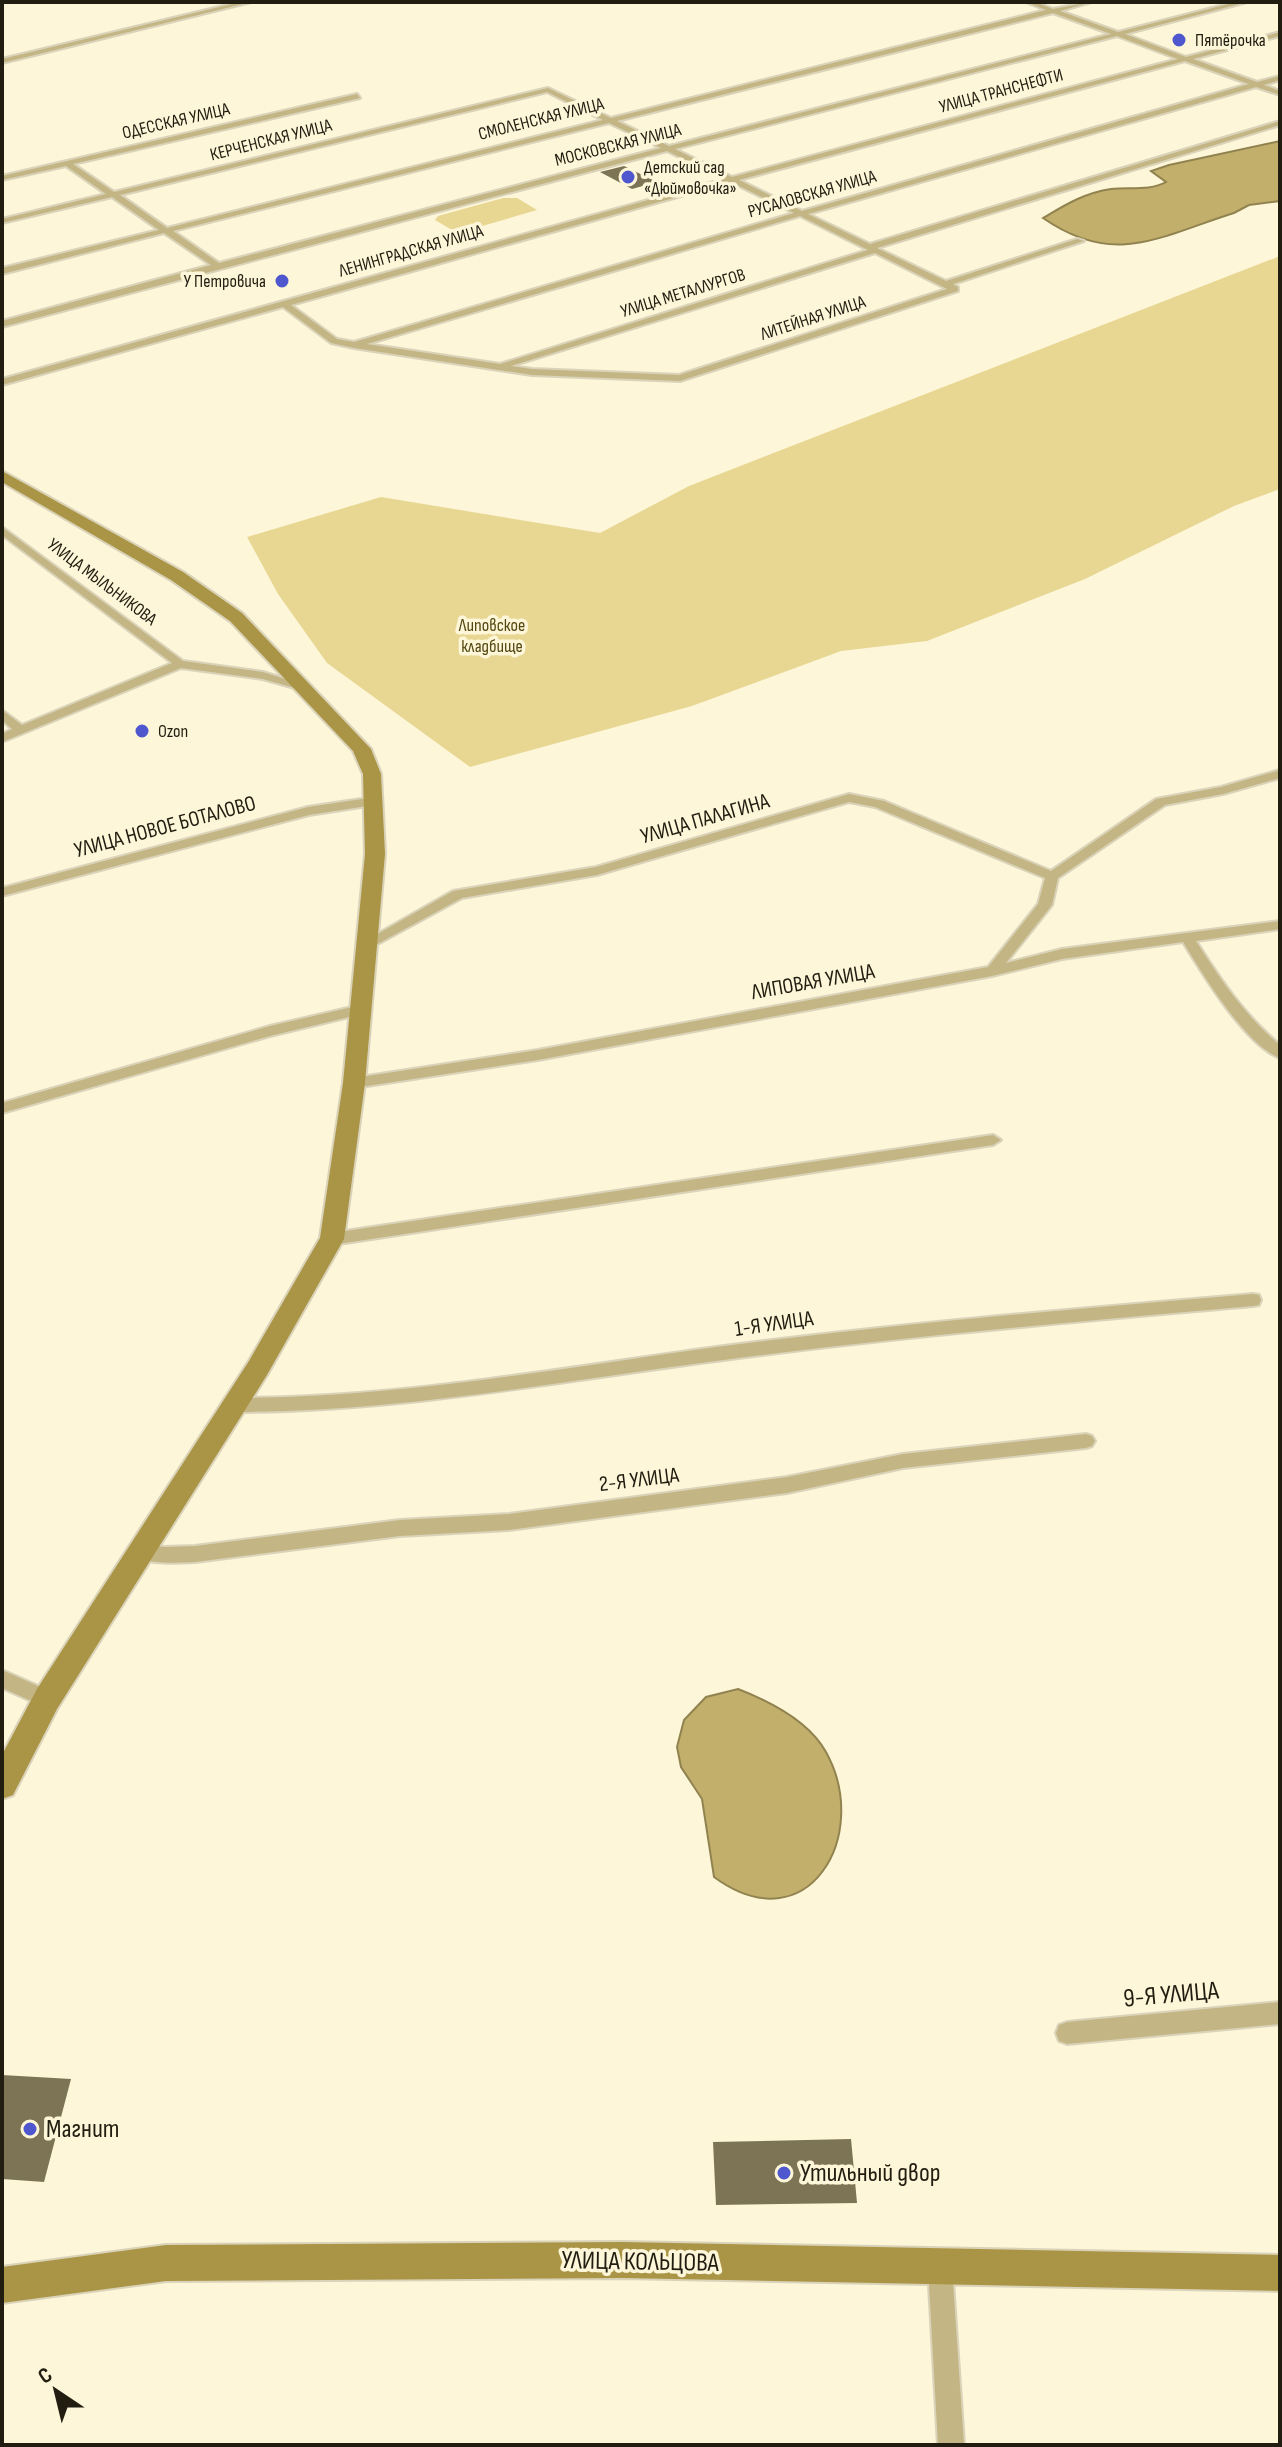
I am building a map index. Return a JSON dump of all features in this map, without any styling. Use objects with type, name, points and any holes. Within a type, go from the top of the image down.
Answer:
[{"type":"street","points":[[2,61],[248,2]]},
{"type":"street","points":[[1029,2],[1280,93]]},
{"type":"street","name":"СМОЛЕНСКАЯ УЛИЦА","points":[[2,271],[1088,2]]},
{"type":"street","name":"МОСКОВСКАЯ УЛИЦА","points":[[2,324],[667,149],[1244,2]]},
{"type":"street","name":"УЛИЦА ТРАНСНЕФТИ","points":[[730,180],[1280,34]]},
{"type":"street","name":"РУСАЛОВСКАЯ УЛИЦА","points":[[354,345],[802,213],[1280,78]]},
{"type":"street","name":"КЕРЧЕНСКАЯ УЛИЦА","points":[[2,221],[548,90],[607,119]]},
{"type":"street","name":"ОДЕССКАЯ УЛИЦА","points":[[2,178],[357,96]]},
{"type":"street","points":[[607,119],[945,284],[1080,241]]},
{"type":"street","name":"УЛИЦА МЕТАЛЛУРГОВ","points":[[498,366],[1280,123]]},
{"type":"street","points":[[67,163],[218,266]]},
{"type":"street","name":"ЛЕНИНГРАДСКАЯ УЛИЦА","points":[[2,382],[730,180]]},
{"type":"street","name":"ЛИТЕЙНАЯ УЛИЦА","points":[[498,366],[532,372],[680,378],[955,289],[945,284]]},
{"type":"street","points":[[283,303],[334,341],[498,366]]},
{"type":"street","points":[[2,476],[207,596],[257,636],[362,749],[372,774],[375,801],[375,854],[354,1083],[332,1239],[234,1405],[47,1699],[2,1785]]},
{"type":"street","name":"УЛИЦА МЫЛЬНИКОВА","points":[[2,530],[180,664]]},
{"type":"street","points":[[2,738],[180,664],[263,676],[305,687]]},
{"type":"street","points":[[263,676],[285,666]]},
{"type":"street","points":[[2,714],[20,730]]},
{"type":"street","points":[[992,971],[1045,905],[1052,876],[1161,802],[1223,790],[1280,774]]},
{"type":"street","name":"УЛИЦА ПАЛАГИНА","points":[[367,944],[458,894],[597,871],[849,798],[879,804],[1052,876]]},
{"type":"street","name":"УЛИЦА НОВОЕ БОТАЛОВО","points":[[2,892],[339,805],[375,801]]},
{"type":"street","name":"ЛИПОВАЯ УЛИЦА","points":[[354,1083],[538,1055],[992,971],[1062,954],[1189,940],[1280,925]]},
{"type":"street","points":[[1189,940],[1219,990],[1266,1042],[1280,1053]]},
{"type":"street","points":[[2,1108],[81,1089],[298,1021],[361,1010]]},
{"type":"street","points":[[332,1239],[993,1140]]},
{"type":"street","name":"1-Я УЛИЦА","points":[[234,1405],[302,1407],[401,1400],[558,1375],[857,1335],[1253,1300]]},
{"type":"street","name":"2-Я УЛИЦА","points":[[139,1551],[164,1555],[195,1554],[400,1528],[509,1522],[787,1485],[903,1461],[1086,1441]]},
{"type":"street","points":[[2,1679],[47,1699]]},
{"type":"street","name":"9-Я УЛИЦА","points":[[1067,2033],[1280,2013]]},
{"type":"street","name":"УЛИЦА КОЛЬЦОВА","points":[[2,2285],[166,2263],[622,2260],[1280,2273]]},
{"type":"street","points":[[940,2267],[951,2445]]},
{"type":"green space","points":[[503,198],[517,198],[537,210],[465,231],[452,230],[435,220],[438,216]]},
{"type":"green space","name":"Липовское кладбище","points":[[1280,256],[1280,489],[1234,506],[1085,579],[927,641],[841,651],[692,706],[470,767],[327,663],[278,594],[247,537],[381,497],[600,533],[689,486]]},
{"type":"shaded area","points":[[1280,141],[1280,201],[1249,205],[1183,231],[1138,243],[1093,242],[1043,218],[1092,193],[1160,185],[1166,182],[1151,171],[1169,165]]},
{"type":"shaded area","points":[[738,1689],[775,1706],[809,1731],[826,1752],[838,1784],[841,1816],[836,1846],[822,1872],[803,1890],[778,1898],[748,1895],[714,1877],[702,1799],[681,1767],[677,1747],[684,1720],[706,1697]]},
{"type":"building","name":"Детский сад «Дюймовочка»","points":[[624,166],[657,182],[632,189],[600,172]]},
{"type":"building","name":"Магнит","points":[[2,2075],[71,2079],[44,2182],[2,2179]]},
{"type":"building","name":"Утильный двор","points":[[851,2139],[857,2203],[716,2205],[713,2142]]},
{"type":"place","name":"Пятёрочка","points":[[1179,40]]},
{"type":"place","name":"Детский сад «Дюймовочка»","points":[[628,177]]},
{"type":"place","name":"У Петровича","points":[[282,281]]},
{"type":"place","name":"Ozon","points":[[142,731]]},
{"type":"place","name":"Магнит","points":[[30,2129]]},
{"type":"place","name":"Утильный двор","points":[[784,2173]]}]
